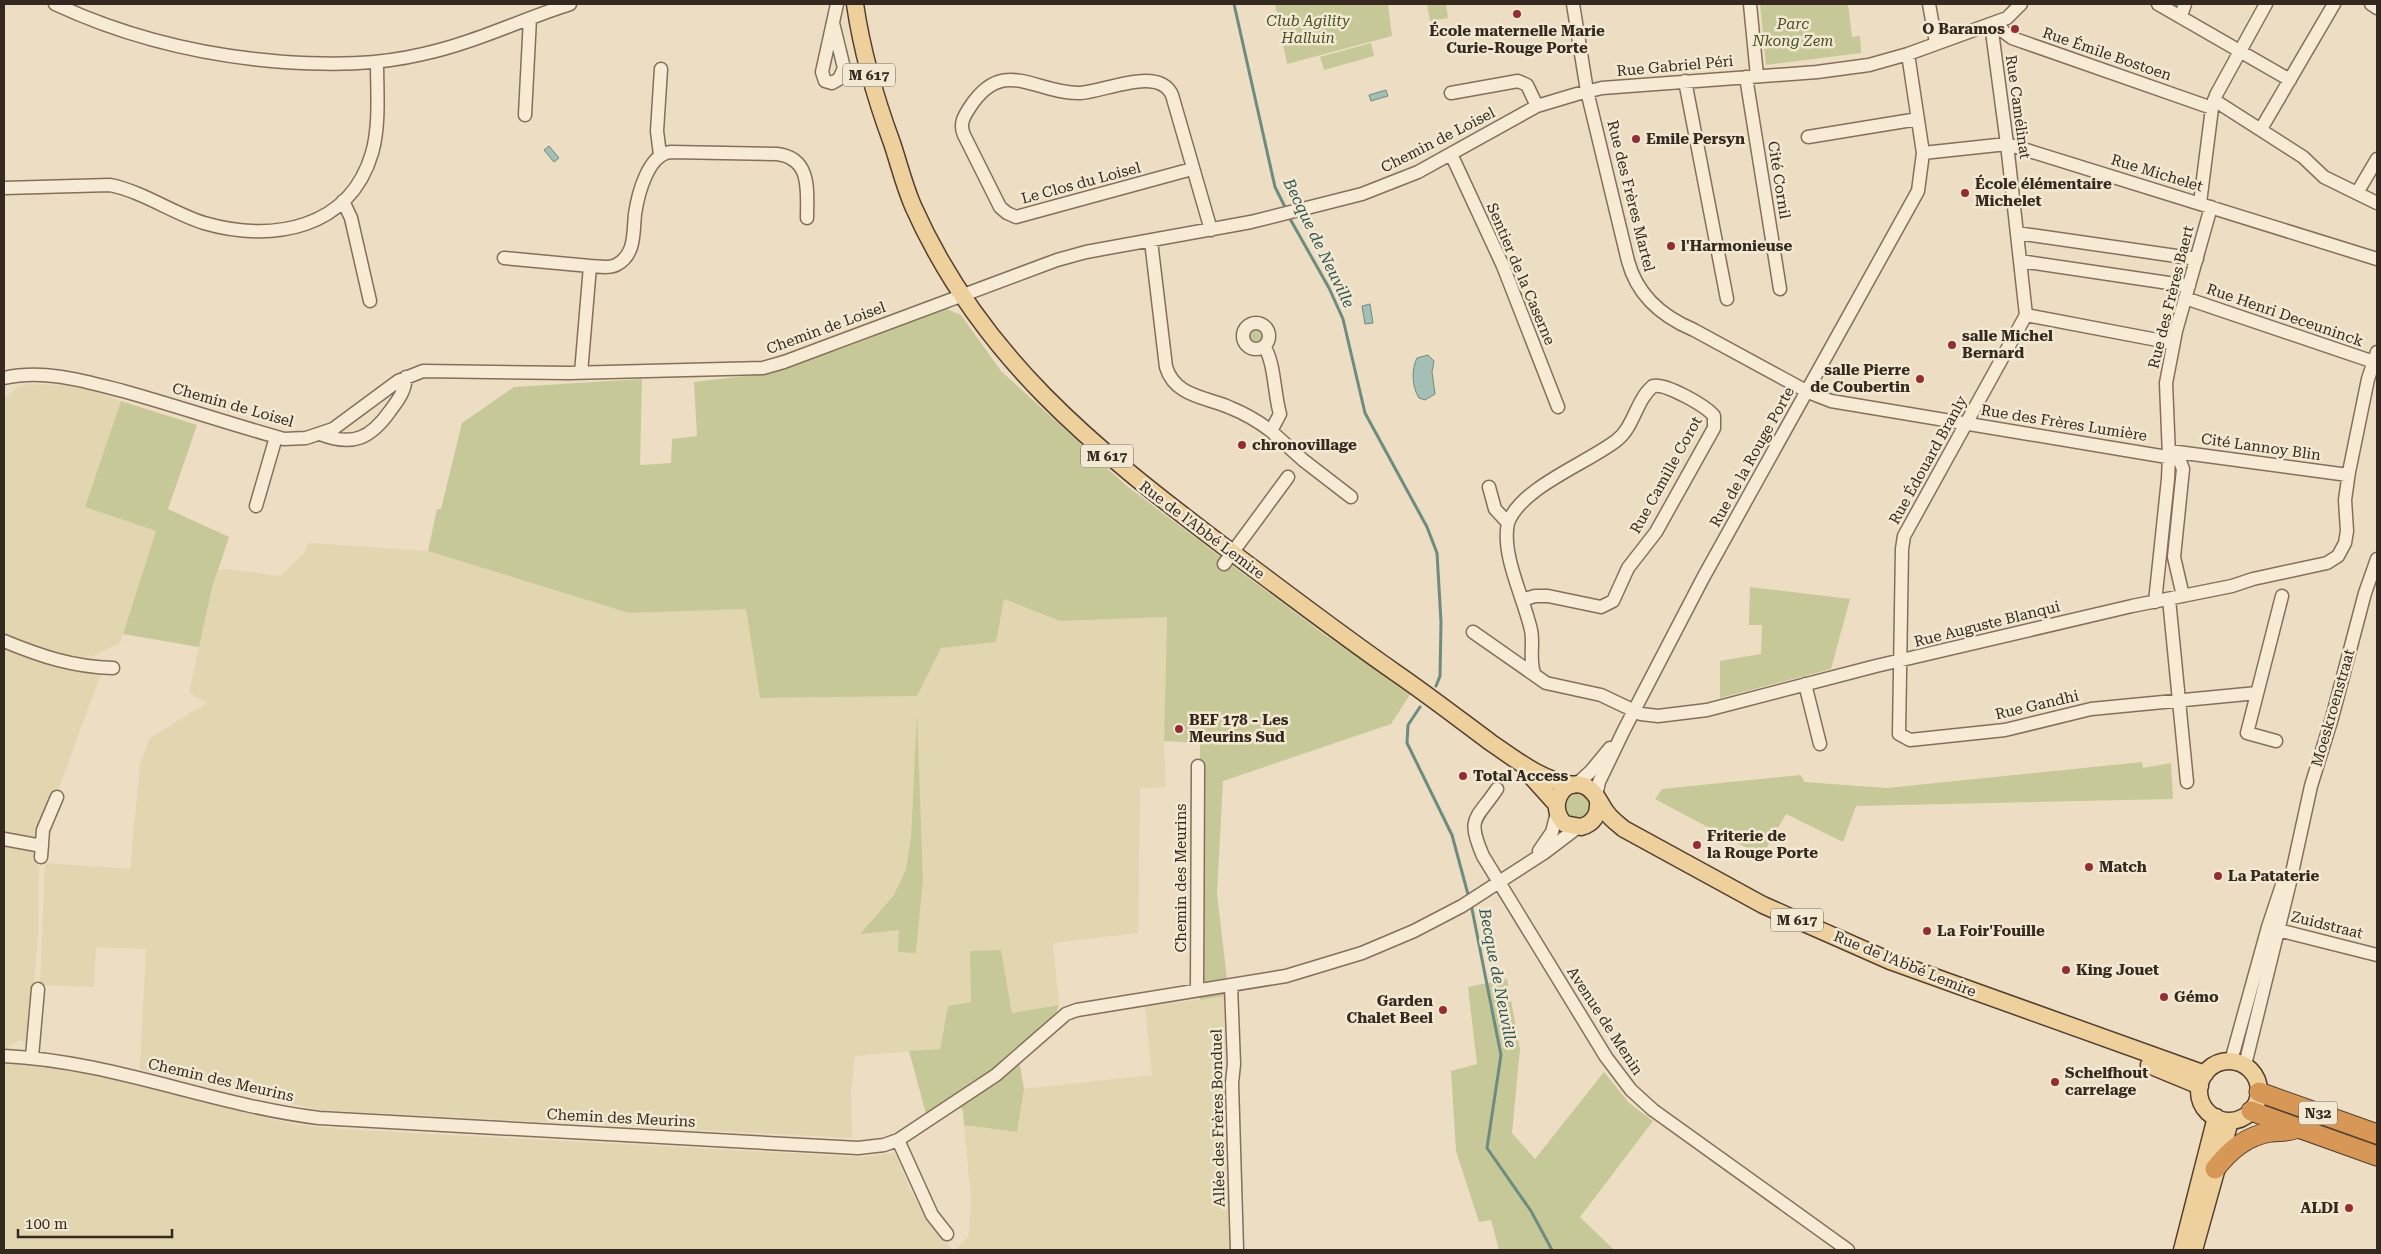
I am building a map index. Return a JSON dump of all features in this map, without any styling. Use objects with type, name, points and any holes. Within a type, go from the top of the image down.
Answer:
[{"type":"highway","name":"N32","points":[[2259,1092],[2377,1134]]},
{"type":"highway","name":"N32","points":[[2251,1111],[2377,1156]]},
{"type":"highway","points":[[2215,1169],[2232,1149],[2246,1140],[2269,1132],[2286,1133],[2299,1128]]},
{"type":"main road","name":"Rue de l'Abbé Lemire","points":[[855,4],[870,78],[892,144],[967,293],[1016,353],[1076,416],[1231,554],[1362,639],[1415,686],[1520,763],[1558,782],[1588,787],[1612,819],[1628,832],[1773,910],[1902,966],[2202,1080]]},
{"type":"main road","name":"Rue de l'Abbé Lemire","points":[[1520,763],[1556,809],[1565,824],[1611,831],[1733,900],[1769,918],[1894,973],[2152,1066],[2202,1080]]},
{"type":"main road","points":[[1556,809],[1560,793],[1574,785]]},
{"type":"main road","points":[[1582,826],[1597,814],[1597,799]]},
{"type":"main road","points":[[2238,1063],[2256,1076],[2259,1092],[2251,1111],[2241,1118],[2223,1119],[2203,1104],[2202,1080],[2216,1064],[2238,1063]]},
{"type":"main road","points":[[2194,1250],[2215,1169],[2223,1119]]},
{"type":"main road","points":[[2182,1250],[2223,1119]]},
{"type":"street","points":[[55,4],[134,35],[213,54],[322,64],[377,62],[451,47],[563,4]]},
{"type":"street","points":[[833,23],[837,4]]},
{"type":"street","name":"Rue des Frères Martel","points":[[1573,4],[1587,91],[1628,261],[1640,289],[1655,306],[1672,320],[1808,392]]},
{"type":"street","name":"Cité Cornil","points":[[1750,4],[1752,76],[1780,289]]},
{"type":"street","points":[[1929,4],[1936,43]]},
{"type":"street","name":"Rue Gabriel Péri","points":[[1587,91],[1685,81],[1844,69],[1908,54],[1994,23],[2011,16],[2022,4]]},
{"type":"street","points":[[2158,4],[2290,80]]},
{"type":"street","points":[[2181,16],[2185,4]]},
{"type":"street","points":[[2213,104],[2266,4]]},
{"type":"street","points":[[2261,129],[2334,4]]},
{"type":"street","points":[[2371,4],[2377,8]]},
{"type":"street","points":[[524,115],[530,18]]},
{"type":"street","name":"Rue Émile Bostoen","points":[[1994,23],[2012,38],[2213,104],[2261,129],[2304,157],[2324,177],[2377,203]]},
{"type":"street","name":"Rue Camélinat","points":[[1994,23],[2026,315]]},
{"type":"street","name":"Rue de la Rouge Porte","points":[[1597,799],[1600,781],[1624,730],[1703,578],[1918,191],[1924,153],[1908,54]]},
{"type":"street","points":[[4,188],[110,186],[134,192],[202,222],[233,229],[270,232],[311,223],[332,211],[344,201],[363,175],[376,136],[377,62]]},
{"type":"street","points":[[660,155],[657,131],[661,69]]},
{"type":"street","name":"Le Clos du Loisel","points":[[1192,169],[1016,217],[1000,207],[964,135],[962,124],[964,116],[984,89],[1005,79],[1079,93],[1146,80],[1156,80],[1167,87],[1172,95],[1211,230]]},
{"type":"street","points":[[1451,93],[1518,81],[1527,86],[1538,106]]},
{"type":"street","points":[[1685,81],[1728,299]]},
{"type":"street","name":"Chemin de Loisel","points":[[4,378],[38,375],[73,379],[172,404],[294,440],[320,434],[339,425],[406,376],[423,371],[581,373],[716,371],[771,366],[1070,256],[1211,230],[1306,208],[1379,188],[1451,154],[1538,106],[1587,91]]},
{"type":"street","name":"Rue des Frères Baert","points":[[2154,602],[2162,543],[2169,453],[2166,384],[2173,343],[2197,260],[2206,205],[2213,104]]},
{"type":"street","points":[[1808,137],[1918,119]]},
{"type":"street","name":"Rue Michelet","points":[[1924,153],[2007,144],[2377,258]]},
{"type":"street","points":[[504,258],[590,266],[613,266],[628,255],[633,241],[638,201],[648,170],[660,155],[671,152],[777,154],[787,156],[797,163],[806,175],[807,218]]},
{"type":"street","name":"Sentier de la Caserne","points":[[1451,154],[1503,266],[1558,407]]},
{"type":"street","points":[[2357,193],[2377,159]]},
{"type":"street","points":[[344,201],[351,218],[370,301]]},
{"type":"street","points":[[2017,233],[2197,260]]},
{"type":"street","points":[[1151,241],[1166,367],[1170,377],[1182,391],[1237,410],[1271,431],[1303,460],[1351,497]]},
{"type":"street","points":[[2020,261],[2189,286]]},
{"type":"street","points":[[581,373],[590,266]]},
{"type":"street","name":"Rue Henri Deceuninck","points":[[2185,298],[2375,357]]},
{"type":"street","points":[[2026,315],[2173,343]]},
{"type":"street","name":"Rue Édouard Branly","points":[[1899,662],[1904,536],[2026,315]]},
{"type":"street","points":[[1264,346],[1269,356],[1274,391],[1280,414],[1271,431]]},
{"type":"street","points":[[2348,475],[2375,357]]},
{"type":"street","points":[[320,434],[332,438],[345,439],[361,437],[372,433],[380,426],[403,394],[406,376]]},
{"type":"street","name":"Rue Camille Corot","points":[[1508,523],[1517,507],[1540,488],[1621,436],[1653,386],[1659,385],[1668,388],[1708,410],[1714,416],[1714,428],[1656,532],[1628,568],[1613,601],[1601,607],[1548,596],[1535,596],[1522,600]]},
{"type":"street","name":"Rue des Frères Lumière","points":[[1808,392],[1824,399],[1847,405],[2169,453]]},
{"type":"street","points":[[256,506],[276,436]]},
{"type":"street","points":[[2169,453],[2183,464],[2174,557],[2183,596]]},
{"type":"street","name":"Cité Lannoy Blin","points":[[2169,453],[2348,475]]},
{"type":"street","name":"Rue Auguste Blanqui","points":[[1473,632],[1519,666],[1552,685],[1606,696],[1634,711],[1651,716],[1707,710],[1805,684],[2327,563],[2338,556],[2342,550],[2347,531],[2345,500],[2348,475]]},
{"type":"street","points":[[1231,554],[1288,477]]},
{"type":"street","points":[[1489,487],[1495,509],[1508,523],[1507,545],[1531,629],[1534,673]]},
{"type":"street","name":"Moeskroenstraat","points":[[2238,1063],[2272,928],[2277,896],[2294,857],[2317,762],[2332,718],[2363,601],[2377,559]]},
{"type":"street","points":[[2276,741],[2247,733],[2282,596]]},
{"type":"street","points":[[2169,599],[2187,782]]},
{"type":"street","points":[[4,641],[68,664],[112,668]]},
{"type":"street","name":"Rue Gandhi","points":[[1899,662],[1898,731],[1905,740],[2005,730],[2091,709],[2257,693]]},
{"type":"street","points":[[1805,684],[1820,744]]},
{"type":"street","name":"Rue de la Rouge Porte","points":[[1574,785],[1596,766],[1624,730]]},
{"type":"street","name":"Chemin des Meurins","points":[[1197,990],[1198,766]]},
{"type":"street","name":"Avenue de Menin","points":[[1497,789],[1473,822],[1473,831],[1482,856],[1606,1057],[1631,1090],[1653,1110],[1848,1250]]},
{"type":"street","points":[[4,839],[42,852],[46,822],[57,797]]},
{"type":"street","name":"Chemin des Meurins","points":[[1530,861],[1550,836],[1556,809]]},
{"type":"street","name":"Chemin des Meurins","points":[[4,1056],[32,1057],[85,1065],[276,1111],[319,1118],[858,1148],[884,1145],[898,1140],[996,1075],[1066,1014],[1077,1010],[1286,976],[1339,961],[1407,934],[1462,906],[1582,826]]},
{"type":"street","name":"Zuidstraat","points":[[2272,928],[2377,955]]},
{"type":"street","name":"Allée des Frères Bonduel","points":[[1231,986],[1237,1250]]},
{"type":"street","points":[[32,1057],[38,990]]},
{"type":"street","points":[[898,1140],[932,1215],[947,1234]]},
{"type":"shaded area","points":[[27,384],[60,385],[86,389],[121,401],[85,507],[156,531],[120,643],[93,656],[72,658],[4,636],[4,399],[18,387]]},
{"type":"shaded area","points":[[309,543],[428,551],[629,613],[746,609],[760,698],[917,696],[941,648],[996,642],[1003,599],[1060,621],[1167,617],[1164,741],[1166,787],[1140,788],[1138,933],[1053,943],[1059,1005],[1012,1013],[1001,950],[971,1002],[948,1006],[940,1049],[855,1056],[851,1093],[852,1138],[319,1110],[140,1069],[146,949],[96,947],[94,987],[40,985],[45,863],[130,869],[140,765],[150,738],[207,703],[189,693],[212,588],[219,570],[227,569],[281,576],[303,554]],"holes":[[[917,723],[923,880],[916,953],[899,930],[861,933],[894,895],[906,869],[911,837]]]},
{"type":"shaded area","points":[[4,646],[45,663],[100,676],[60,785],[48,809],[39,850],[38,938],[28,1044],[20,1040],[7,1048],[4,1048]]},
{"type":"shaded area","points":[[1225,996],[1233,1250],[955,1250],[969,1236],[971,1199],[964,1125],[1017,1132],[1024,1089],[1152,1075],[1145,1007]]},
{"type":"shaded area","points":[[4,1062],[92,1074],[292,1124],[340,1129],[860,1157],[895,1153],[910,1189],[928,1223],[953,1250],[4,1250]]},
{"type":"green space","name":"Club Agility Halluin","points":[[1275,4],[1388,4],[1392,36],[1287,64]]},
{"type":"green space","points":[[1427,4],[1446,4],[1448,18],[1430,21]]},
{"type":"green space","name":"Parc Nkong Zem","points":[[1760,4],[1848,4],[1852,37],[1860,36],[1861,53],[1766,65]]},
{"type":"green space","points":[[1371,43],[1374,56],[1324,70],[1320,57]]},
{"type":"green space","points":[[945,308],[961,315],[1001,371],[1128,487],[1325,635],[1411,693],[1391,724],[1223,781],[1217,894],[1227,979],[1225,996],[1200,1000],[1200,743],[1164,741],[1167,617],[1060,621],[1004,599],[996,642],[941,648],[917,696],[760,698],[746,609],[629,613],[428,551],[437,509],[441,509],[462,423],[514,387],[642,379],[640,465],[671,463],[672,439],[697,436],[694,382],[771,373],[849,346]]},
{"type":"green space","points":[[1257,328],[1265,336],[1257,344],[1249,336]]},
{"type":"green space","points":[[121,401],[197,425],[168,509],[229,537],[212,588],[199,647],[123,634],[156,531],[85,507]]},
{"type":"green space","points":[[1750,587],[1850,599],[1831,669],[1720,698],[1720,661],[1761,654],[1762,625],[1749,625]]},
{"type":"green space","points":[[917,714],[923,880],[916,953],[898,952],[899,930],[860,934],[894,895],[906,869],[911,837]]},
{"type":"green space","points":[[2142,762],[2143,768],[2171,763],[2173,799],[1856,806],[1843,842],[1786,814],[1762,856],[1655,799],[1662,789],[1801,775],[1804,782],[1887,788]]},
{"type":"green space","points":[[1573,794],[1583,794],[1590,801],[1590,811],[1583,818],[1573,818],[1566,811],[1566,801]]},
{"type":"green space","points":[[1001,950],[1012,1013],[1059,1005],[1054,1018],[1018,1054],[1024,1089],[1017,1132],[964,1125],[963,1111],[953,1095],[926,1114],[909,1051],[940,1049],[948,1006],[971,1002],[970,951]]},
{"type":"green space","points":[[1507,979],[1520,1049],[1512,1133],[1535,1159],[1604,1072],[1629,1103],[1653,1121],[1580,1217],[1614,1250],[1499,1250],[1491,1220],[1479,1222],[1456,1151],[1451,1071],[1477,1064],[1468,987]]},
{"type":"water","points":[[1386,90],[1388,96],[1371,101],[1369,95]]},
{"type":"water","points":[[549,146],[559,158],[554,162],[544,150]]},
{"type":"water","points":[[1370,304],[1373,323],[1365,324],[1362,306]]},
{"type":"water","points":[[1428,355],[1434,361],[1432,372],[1435,394],[1425,400],[1419,398],[1417,394],[1413,373],[1417,358]]},
{"type":"waterway","name":"Becque de Neuville","points":[[1234,4],[1275,187],[1287,211]]},
{"type":"waterway","name":"Becque de Neuville","points":[[1289,217],[1329,288],[1343,319],[1365,413],[1427,527],[1437,553],[1441,622],[1440,676],[1436,686]]},
{"type":"waterway","name":"Becque de Neuville","points":[[1420,707],[1408,725],[1407,743],[1452,835],[1469,898]]},
{"type":"waterway","name":"Becque de Neuville","points":[[1471,904],[1501,1055],[1487,1148],[1531,1211],[1552,1250]]},
{"type":"place","name":"École maternelle Marie Curie-Rouge Porte","points":[[1517,14]]},
{"type":"place","name":"O Baramos","points":[[2015,29]]},
{"type":"place","name":"Emile Persyn","points":[[1636,139]]},
{"type":"place","name":"École élémentaire Michelet","points":[[1965,193]]},
{"type":"place","name":"l'Harmonieuse","points":[[1671,246]]},
{"type":"place","name":"salle Michel Bernard","points":[[1952,345]]},
{"type":"place","name":"salle Pierre de Coubertin","points":[[1920,379]]},
{"type":"place","name":"chronovillage","points":[[1242,445]]},
{"type":"place","name":"BEF 178 - Les Meurins Sud","points":[[1179,729]]},
{"type":"place","name":"Total Access","points":[[1463,776]]},
{"type":"place","name":"Friterie de la Rouge Porte","points":[[1697,845]]},
{"type":"place","name":"Match","points":[[2089,867]]},
{"type":"place","name":"La Pataterie","points":[[2218,876]]},
{"type":"place","name":"La Foir'Fouille","points":[[1927,931]]},
{"type":"place","name":"King Jouet","points":[[2066,970]]},
{"type":"place","name":"Gémo","points":[[2164,997]]},
{"type":"place","name":"Garden Chalet Beel","points":[[1443,1010]]},
{"type":"place","name":"Schelfhout carrelage","points":[[2055,1082]]},
{"type":"place","name":"ALDI","points":[[2349,1208]]}]
